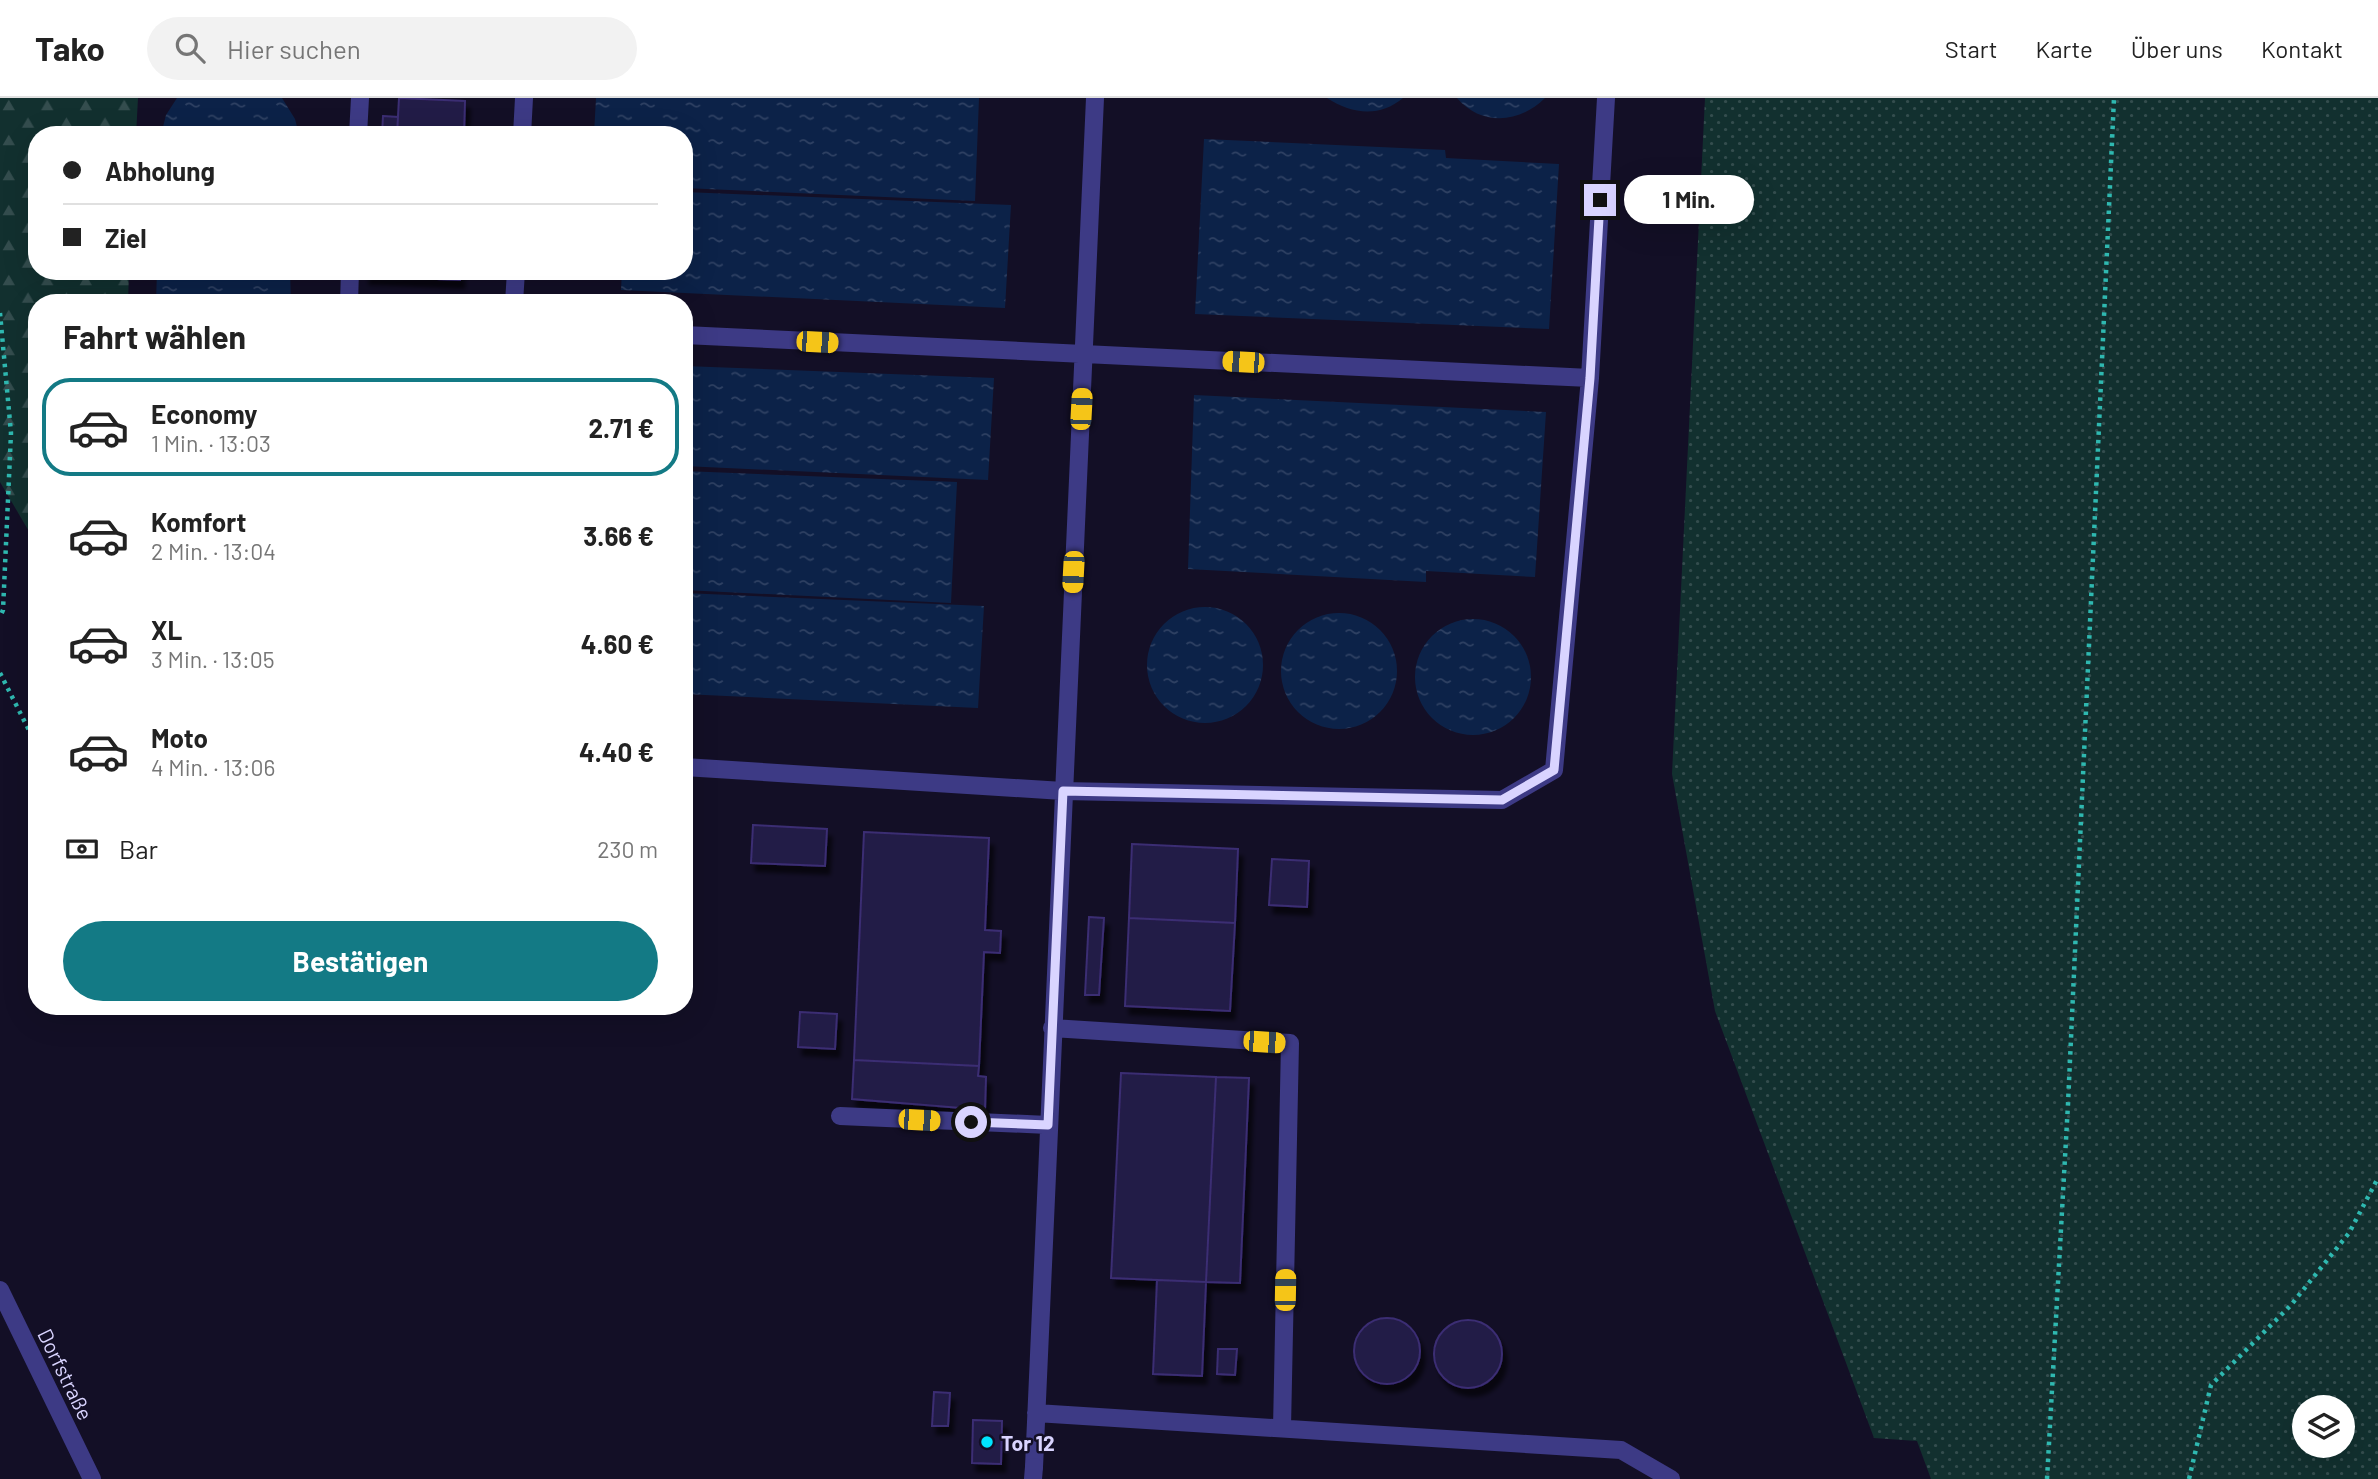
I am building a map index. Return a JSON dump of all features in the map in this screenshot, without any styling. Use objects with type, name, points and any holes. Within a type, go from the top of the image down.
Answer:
[{"type":"street","points":[[358,126],[360,98]]},
{"type":"street","points":[[522,126],[524,98]]},
{"type":"street","points":[[1033,1473],[1095,98]]},
{"type":"street","points":[[693,768],[1063,791],[1502,800],[1554,770],[1590,378],[1606,98]]},
{"type":"street","points":[[693,335],[1590,378]]},
{"type":"street","points":[[1052,1028],[1290,1043],[1282,1428]]},
{"type":"street","points":[[840,1116],[1048,1125]]},
{"type":"street","name":"Dorfstraße","points":[[0,1290],[92,1479]]},
{"type":"street","points":[[1036,1413],[1621,1450],[1671,1479]]},
{"type":"path","points":[[2047,1479],[2068,1104],[2114,98]]},
{"type":"path","points":[[0,313],[11,433],[3,610],[0,617]]},
{"type":"path","points":[[0,673],[28,728]]},
{"type":"path","points":[[2189,1479],[2211,1385],[2300,1294],[2349,1233],[2378,1178]]},
{"type":"green space","points":[[0,98],[138,98],[136,126],[28,126],[28,280],[129,280],[128,294],[28,294],[28,530],[0,482]]},
{"type":"green space","points":[[1705,98],[2378,98],[2378,1479],[1931,1479],[1917,1441],[1874,1438],[1715,1011],[1672,774]]},
{"type":"water","points":[[177,98],[282,98],[297,126],[163,126],[166,115]]},
{"type":"water","points":[[596,98],[979,98],[975,201],[693,188],[693,126],[594,126]]},
{"type":"water","points":[[1327,98],[1403,98],[1385,109],[1365,111],[1346,108]]},
{"type":"water","points":[[1457,98],[1545,98],[1524,113],[1501,118],[1478,114]]},
{"type":"water","points":[[1204,139],[1445,150],[1446,158],[1559,164],[1549,329],[1195,314]]},
{"type":"water","points":[[693,192],[1011,205],[1005,308],[621,290],[622,280],[693,280]]},
{"type":"water","points":[[157,280],[290,280],[291,294],[156,294]]},
{"type":"water","points":[[693,366],[994,378],[988,480],[693,466]]},
{"type":"water","points":[[1194,395],[1546,412],[1535,577],[1426,571],[1426,582],[1188,569]]},
{"type":"water","points":[[693,471],[957,482],[951,603],[693,590]]},
{"type":"water","points":[[693,593],[984,606],[978,708],[693,694]]},
{"type":"water","points":[[1205,607],[1227,611],[1246,624],[1259,643],[1263,665],[1259,687],[1246,706],[1227,719],[1205,723],[1183,719],[1164,706],[1151,687],[1147,665],[1151,643],[1164,624],[1183,611]]},
{"type":"water","points":[[1339,613],[1361,617],[1380,630],[1393,649],[1397,671],[1393,693],[1380,712],[1361,725],[1339,729],[1317,725],[1298,712],[1285,693],[1281,671],[1285,649],[1298,630],[1317,617]]},
{"type":"water","points":[[1473,619],[1495,623],[1514,636],[1527,655],[1531,677],[1527,699],[1514,718],[1495,731],[1473,735],[1451,731],[1432,718],[1419,699],[1415,677],[1419,655],[1432,636],[1451,623]]},
{"type":"building","points":[[399,98],[465,101],[464,126],[397,126]]},
{"type":"building","points":[[383,116],[398,117],[398,126],[382,126]]},
{"type":"building","points":[[753,825],[827,829],[825,866],[751,863]]},
{"type":"building","points":[[864,832],[989,838],[985,930],[1001,931],[1000,953],[984,952],[979,1066],[854,1060]]},
{"type":"building","points":[[1132,844],[1238,849],[1235,923],[1129,918]]},
{"type":"building","points":[[1272,859],[1309,861],[1307,907],[1269,905]]},
{"type":"building","points":[[1089,917],[1104,918],[1099,995],[1085,995]]},
{"type":"building","points":[[1129,918],[1235,923],[1230,1011],[1125,1006]]},
{"type":"building","points":[[800,1012],[837,1014],[835,1049],[798,1047]]},
{"type":"building","points":[[854,1060],[979,1066],[978,1076],[986,1077],[985,1110],[852,1099]]},
{"type":"building","points":[[1121,1073],[1216,1077],[1206,1282],[1111,1278]]},
{"type":"building","points":[[1216,1077],[1249,1078],[1240,1283],[1206,1282]]},
{"type":"building","points":[[1157,1280],[1206,1282],[1202,1376],[1153,1374]]},
{"type":"building","points":[[1393,1318],[1411,1327],[1418,1338],[1418,1364],[1411,1375],[1400,1382],[1381,1384],[1363,1375],[1356,1364],[1354,1345],[1363,1327],[1374,1320]]},
{"type":"building","points":[[1468,1320],[1481,1323],[1492,1330],[1499,1341],[1502,1354],[1499,1367],[1492,1378],[1481,1385],[1468,1388],[1455,1385],[1444,1378],[1437,1367],[1434,1354],[1437,1341],[1444,1330],[1455,1323]]},
{"type":"building","points":[[1218,1349],[1237,1349],[1235,1375],[1217,1374]]},
{"type":"building","points":[[934,1392],[950,1393],[948,1426],[932,1426]]},
{"type":"building","name":"Tor 12","points":[[973,1420],[1002,1421],[1001,1464],[972,1463]]},
{"type":"place","name":"Tor 12","points":[[987,1442]]},
{"type":"route","points":[[971,1122],[1048,1125],[1063,791],[1502,800],[1554,770],[1590,378],[1600,200]]}]
